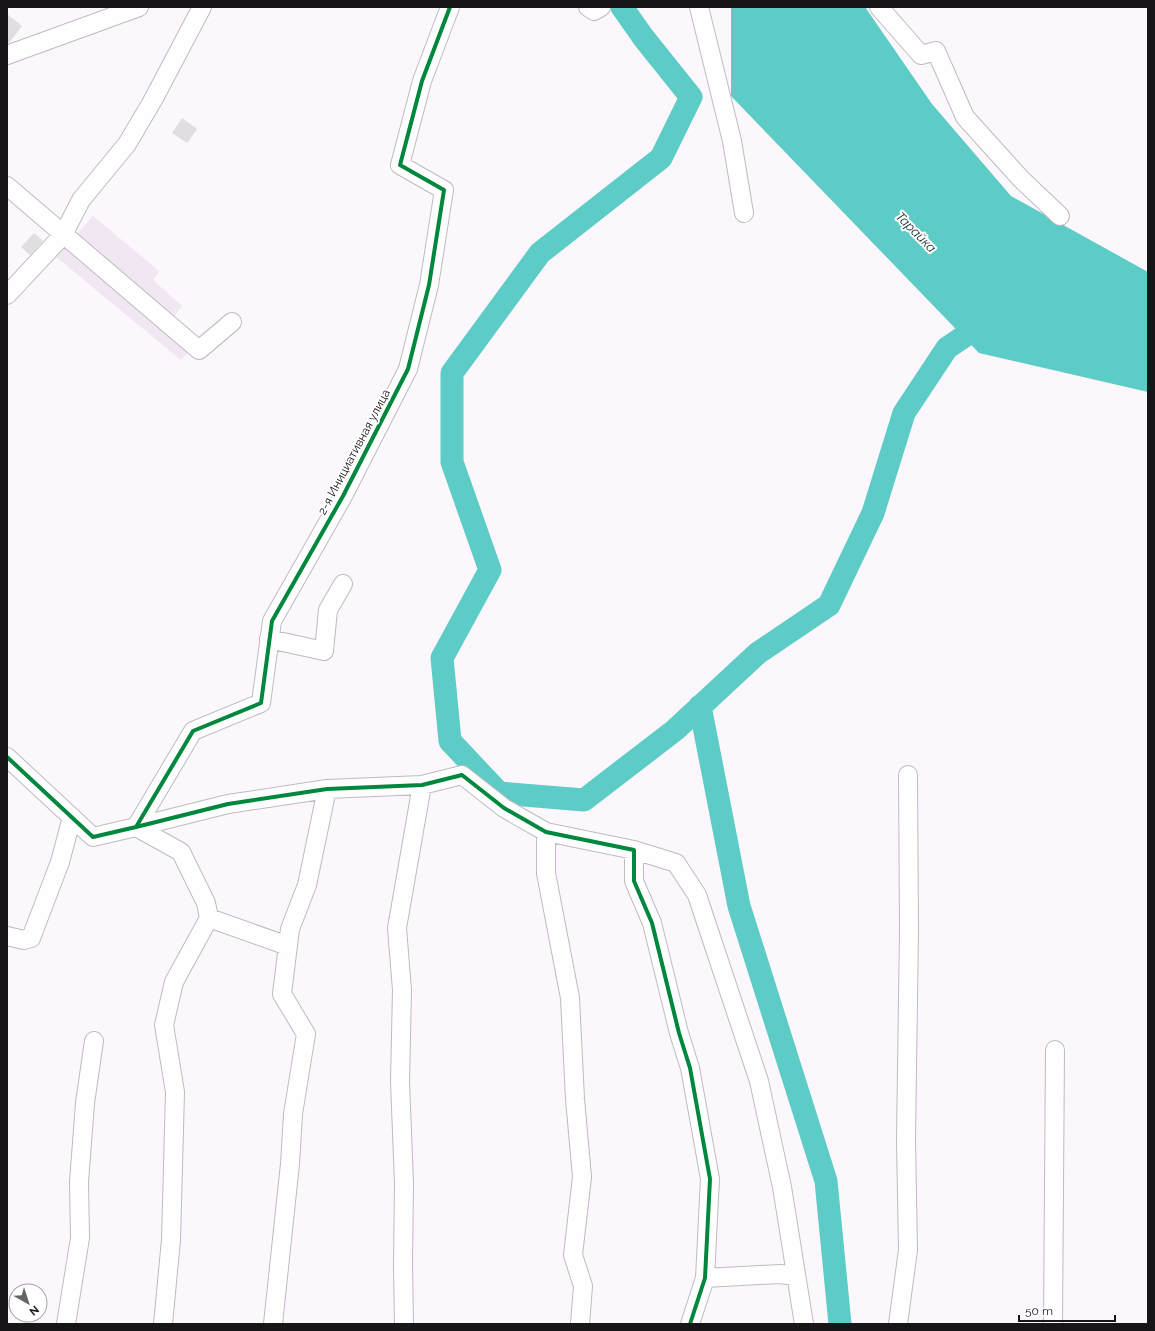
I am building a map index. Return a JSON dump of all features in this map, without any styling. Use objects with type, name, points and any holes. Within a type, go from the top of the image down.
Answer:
[{"type":"street","points":[[7,55],[139,7]]},
{"type":"street","points":[[7,295],[63,235],[81,200],[127,144],[153,100],[202,7]]},
{"type":"street","name":"2-я Инициативная улица","points":[[136,827],[193,732],[261,703],[272,621],[342,496],[408,369],[429,285],[444,190],[400,165],[422,81],[450,7]]},
{"type":"street","points":[[699,7],[732,142],[744,213]]},
{"type":"street","points":[[879,7],[921,55],[936,51],[965,117],[1021,179],[1060,216]]},
{"type":"street","points":[[7,186],[199,350],[232,322]]},
{"type":"street","points":[[270,639],[324,650],[328,610],[343,584]]},
{"type":"street","points":[[7,757],[93,837],[228,804],[327,789],[422,785],[462,774],[504,808],[546,832],[634,850],[676,863],[697,895],[758,1081],[782,1187],[795,1276],[804,1324]]},
{"type":"street","points":[[898,1324],[908,1250],[906,1140],[909,929],[908,775]]},
{"type":"street","points":[[404,1324],[404,1183],[400,1082],[402,990],[398,928],[422,785]]},
{"type":"street","points":[[273,1324],[294,1114],[306,1034],[282,994],[290,929],[307,884],[327,789]]},
{"type":"street","points":[[7,936],[24,940],[32,938],[60,862],[72,817]]},
{"type":"street","points":[[136,827],[181,852],[206,903],[209,918],[174,982],[164,1025],[175,1092],[171,1240],[163,1324]]},
{"type":"street","points":[[546,832],[546,873],[570,998],[575,1099],[582,1177],[573,1254],[583,1286],[580,1324]]},
{"type":"street","points":[[634,850],[634,881],[652,923],[679,1033],[690,1068],[710,1179],[705,1278],[690,1324]]},
{"type":"street","points":[[209,918],[288,946]]},
{"type":"street","points":[[66,1324],[80,1238],[79,1182],[85,1102],[94,1041]]},
{"type":"street","points":[[1052,1324],[1055,1050]]},
{"type":"street","points":[[705,1278],[780,1274],[795,1276]]},
{"type":"shaded area","points":[[93,216],[159,271],[153,280],[182,306],[164,329],[190,351],[181,360],[56,257]]},
{"type":"water","name":"Тарайка","points":[[731,7],[865,7],[932,104],[1011,196],[1148,272],[1148,392],[979,353],[731,96]]},
{"type":"building","points":[[7,14],[22,26],[7,44]]},
{"type":"building","points":[[182,118],[197,129],[187,143],[172,133]]},
{"type":"building","points":[[34,233],[43,241],[30,255],[21,247]]},
{"type":"waterway","points":[[622,7],[643,37],[691,97],[661,158],[540,253],[452,373],[452,462],[490,570],[442,658],[450,741],[499,793],[584,800],[675,730],[758,653],[829,605],[873,513],[904,413],[947,348],[990,319]]},
{"type":"waterway","points":[[700,706],[739,906],[826,1181],[840,1324]]},
{"type":"cycle path","points":[[7,757],[93,837],[136,827],[193,731],[261,703],[272,621],[343,496],[408,369],[429,285],[444,190],[400,165],[422,81],[450,7]]},
{"type":"cycle path","points":[[136,827],[228,804],[327,789],[422,785],[462,775],[504,808],[546,832],[634,850],[634,881],[652,923],[679,1033],[690,1068],[710,1179],[705,1278],[690,1324]]}]
